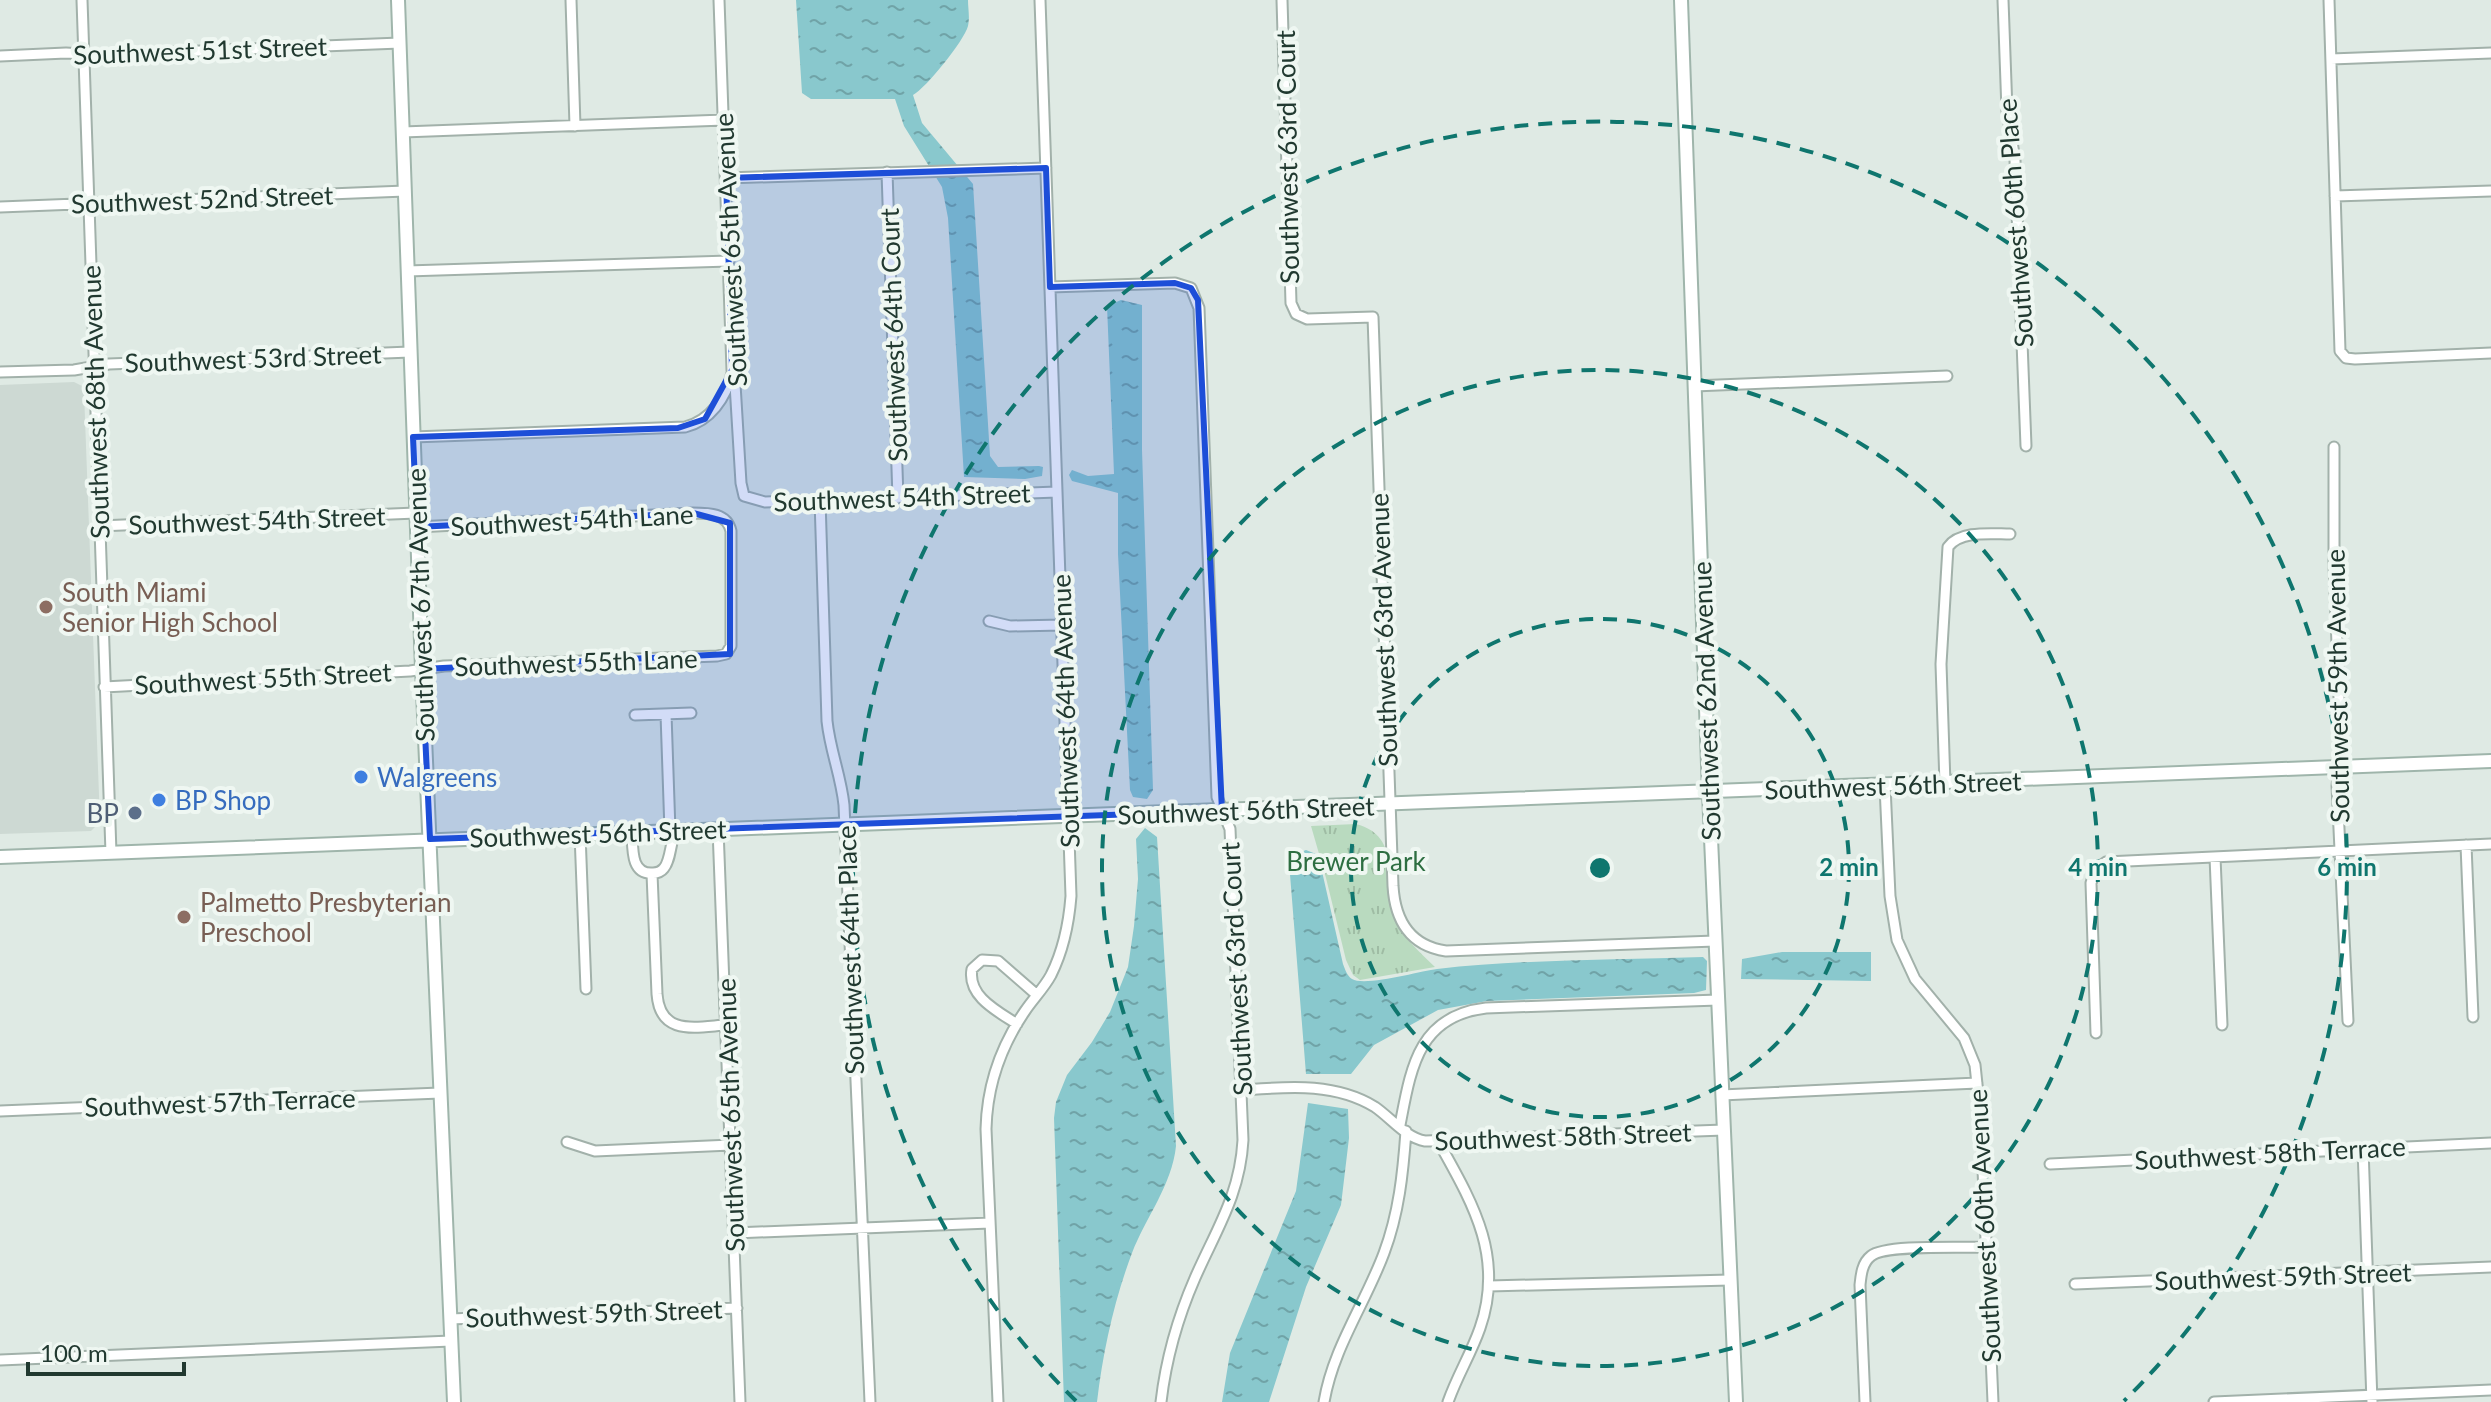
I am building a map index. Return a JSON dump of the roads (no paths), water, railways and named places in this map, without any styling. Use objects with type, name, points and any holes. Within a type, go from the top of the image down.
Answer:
[{"type":"main road","name":"Southwest 67th Avenue","points":[[398,0],[422,669],[454,1402]]},
{"type":"main road","name":"Southwest 62nd Avenue","points":[[1681,0],[1709,793],[1736,1402]]},
{"type":"main road","name":"Southwest 56th Street","points":[[0,857],[2491,761]]},
{"type":"street","name":"Southwest 68th Avenue","points":[[82,0],[111,853]]},
{"type":"street","points":[[571,0],[575,126]]},
{"type":"street","name":"Southwest 65th Avenue","points":[[719,0],[732,370],[741,483],[747,498]]},
{"type":"street","name":"Southwest 64th Avenue","points":[[998,1402],[986,1129],[988,1100],[995,1070],[1017,1024],[1054,968],[1071,896],[1040,0]]},
{"type":"street","name":"Southwest 63rd Court","points":[[1282,0],[1291,303],[1296,314],[1307,319],[1373,317]]},
{"type":"street","name":"Southwest 60th Place","points":[[2003,0],[2007,111],[2015,154],[2017,191],[2026,446]]},
{"type":"street","points":[[2329,0],[2340,351],[2344,357],[2355,359],[2491,353]]},
{"type":"street","name":"Southwest 51st Street","points":[[0,56],[400,43]]},
{"type":"street","points":[[2331,59],[2491,53]]},
{"type":"street","points":[[403,132],[724,120]]},
{"type":"street","points":[[726,178],[1046,168]]},
{"type":"street","name":"Southwest 64th Court","points":[[887,172],[898,498]]},
{"type":"street","name":"Southwest 52nd Street","points":[[0,207],[405,191]]},
{"type":"street","points":[[2335,196],[2491,191]]},
{"type":"street","points":[[407,271],[729,261]]},
{"type":"street","name":"Southwest 63rd Court","points":[[1050,287],[1162,283],[1188,287],[1196,296],[1199,308],[1217,797],[1230,829],[1242,1154],[1236,1188],[1181,1314],[1161,1402]]},
{"type":"street","name":"Southwest 63rd Avenue","points":[[1373,317],[1394,897],[1402,922],[1413,938],[1428,947],[1446,951],[1715,941]]},
{"type":"street","name":"Southwest 53rd Street","points":[[0,372],[410,352]]},
{"type":"street","points":[[413,437],[685,427],[700,423],[710,415],[726,390],[732,370]]},
{"type":"street","points":[[1694,386],[1947,376]]},
{"type":"street","name":"Southwest 59th Avenue","points":[[2334,447],[2340,767],[2337,786],[2348,1021]]},
{"type":"street","name":"Southwest 54th Street","points":[[747,498],[765,502],[1057,492]]},
{"type":"street","name":"Southwest 64th Place","points":[[820,500],[827,721],[830,747],[841,786],[845,825],[870,1402]]},
{"type":"street","name":"Southwest 54th Street","points":[[99,526],[416,513]]},
{"type":"street","name":"Southwest 54th Lane","points":[[417,527],[693,513],[709,513],[725,519],[731,531],[733,636],[729,651]]},
{"type":"street","points":[[1945,784],[1941,650],[1950,544],[1968,536],[2010,534]]},
{"type":"street","points":[[989,621],[1010,626],[1062,625]]},
{"type":"street","name":"Southwest 55th Lane","points":[[422,669],[717,656],[729,651]]},
{"type":"street","name":"Southwest 55th Street","points":[[104,687],[422,669]]},
{"type":"street","points":[[635,715],[691,713]]},
{"type":"street","points":[[632,832],[634,862],[643,872],[659,872],[666,865],[673,830],[666,714]]},
{"type":"street","name":"Southwest 60th Avenue","points":[[1885,786],[1890,896],[1897,940],[1915,979],[1964,1038],[1972,1057],[1977,1083],[1993,1402]]},
{"type":"street","name":"Southwest 65th Avenue","points":[[718,829],[740,1402]]},
{"type":"street","points":[[580,834],[586,989]]},
{"type":"street","points":[[2096,1033],[2091,883],[2096,869],[2106,862],[2491,844]]},
{"type":"street","points":[[2466,845],[2473,1017]]},
{"type":"street","points":[[2215,857],[2222,1025]]},
{"type":"street","points":[[652,874],[657,994],[661,1013],[669,1022],[679,1026],[726,1025]]},
{"type":"street","points":[[1017,1024],[977,993],[971,979],[972,969],[982,960],[998,961],[1037,995]]},
{"type":"street","points":[[1324,1402],[1337,1356],[1374,1278],[1392,1227],[1400,1193],[1407,1083],[1416,1058],[1438,1026],[1461,1012],[1486,1008],[1718,1000]]},
{"type":"street","name":"Southwest 58th Street","points":[[1722,1095],[1977,1083]]},
{"type":"street","name":"Southwest 58th Street","points":[[1242,1090],[1308,1087],[1332,1090],[1366,1102],[1416,1140],[1724,1130]]},
{"type":"street","name":"Southwest 57th Terrace","points":[[0,1111],[440,1093]]},
{"type":"street","points":[[1438,1141],[1478,1218],[1485,1243],[1489,1286],[1479,1331],[1448,1402]]},
{"type":"street","points":[[567,1142],[595,1151],[731,1145]]},
{"type":"street","name":"Southwest 58th Terrace","points":[[2050,1164],[2491,1143]]},
{"type":"street","points":[[2363,1148],[2372,1398]]},
{"type":"street","points":[[735,1233],[990,1223]]},
{"type":"street","points":[[1865,1402],[1861,1278],[1870,1257],[1890,1249],[1986,1247]]},
{"type":"street","name":"Southwest 59th Street","points":[[2075,1284],[2491,1267]]},
{"type":"street","points":[[1489,1286],[1730,1280]]},
{"type":"street","name":"Southwest 59th Street","points":[[450,1319],[737,1308]]},
{"type":"street","name":"Southwest 59th Street","points":[[0,1360],[451,1341]]},
{"type":"street","points":[[2214,1402],[2372,1398],[2491,1390]]},
{"type":"water","points":[[796,0],[968,0],[969,23],[965,33],[935,74],[913,95],[922,123],[973,184],[990,456],[998,467],[1043,467],[1042,476],[1025,479],[964,477],[948,218],[942,187],[904,126],[895,99],[811,99],[802,93]]},
{"type":"water","points":[[1121,300],[1142,305],[1142,450],[1153,790],[1147,799],[1133,797],[1130,790],[1118,554],[1118,493],[1072,481],[1069,475],[1072,470],[1088,476],[1114,474],[1107,306]]},
{"type":"water","points":[[1145,828],[1157,837],[1176,1146],[1164,1188],[1132,1253],[1120,1289],[1106,1345],[1097,1402],[1064,1402],[1054,1118],[1056,1102],[1067,1075],[1110,1012],[1128,967],[1138,879],[1136,839]]},
{"type":"water","points":[[1306,850],[1316,854],[1321,867],[1343,964],[1352,979],[1380,980],[1437,969],[1503,963],[1703,957],[1707,961],[1706,990],[1487,1001],[1438,1010],[1374,1045],[1351,1074],[1306,1074],[1289,862],[1291,856]]},
{"type":"water","points":[[1782,952],[1871,952],[1871,981],[1741,979],[1742,959]]},
{"type":"water","points":[[1308,1103],[1348,1109],[1349,1138],[1341,1205],[1306,1287],[1269,1402],[1222,1402],[1230,1353],[1296,1191]]},
{"type":"place","name":"South Miami Senior High School","points":[[46,607]]},
{"type":"place","name":"Walgreens","points":[[361,777]]},
{"type":"place","name":"BP Shop","points":[[159,800]]},
{"type":"place","name":"BP","points":[[135,813]]},
{"type":"place","name":"Palmetto Presbyterian Preschool","points":[[184,917]]},
{"type":"park label","name":"Brewer Park","points":[[1356,861]]}]
